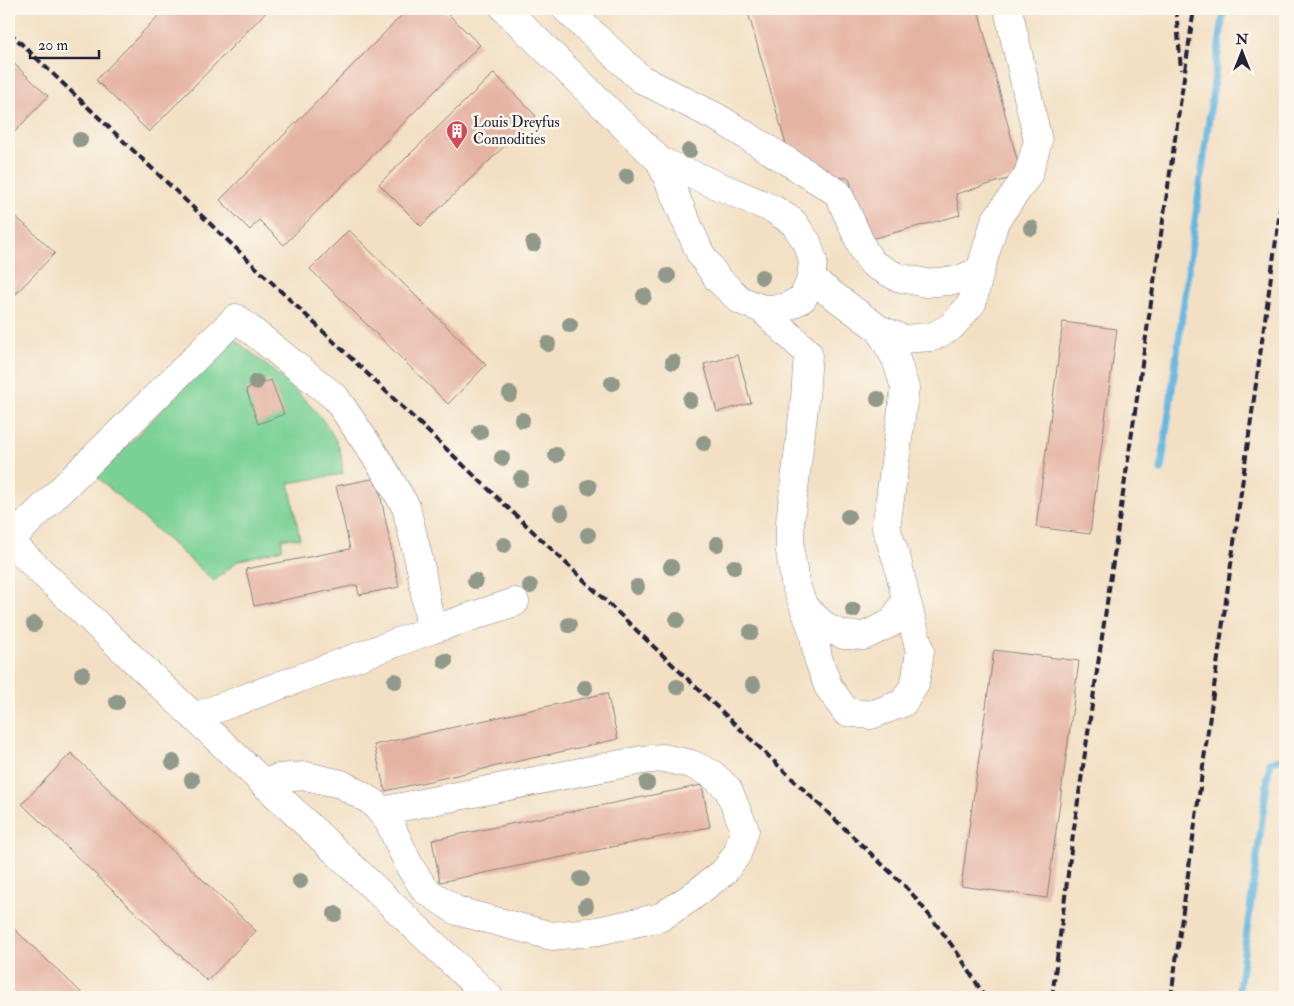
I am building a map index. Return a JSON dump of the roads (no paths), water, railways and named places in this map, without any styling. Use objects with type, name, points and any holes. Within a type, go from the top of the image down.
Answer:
[{"type":"lane","points":[[505,9],[660,161],[772,209],[793,222],[809,248],[813,261],[811,279],[803,298],[785,308],[762,310]]},
{"type":"lane","points":[[566,9],[641,80],[720,119],[838,193],[864,250],[874,264],[897,277],[926,283],[958,280],[980,271]]},
{"type":"lane","points":[[811,279],[880,329],[902,339],[932,337],[951,327],[972,303],[995,221],[1028,175],[1038,142],[1008,9]]},
{"type":"lane","points":[[660,161],[700,253],[718,279],[740,300],[762,310],[808,353],[805,399],[790,522],[790,551],[795,583],[813,631],[818,658],[828,686],[846,712],[871,715],[902,702],[915,684],[920,651],[897,560],[886,528],[905,388],[896,359],[880,329]]},
{"type":"lane","points":[[431,630],[422,569],[406,507],[380,463],[336,398],[236,318],[9,541],[489,997]]},
{"type":"lane","points":[[805,608],[827,628],[844,635],[864,636],[893,622],[906,599]]},
{"type":"lane","points":[[194,717],[431,630],[515,602]]},
{"type":"lane","points":[[264,784],[278,778],[306,776],[341,784],[374,802],[389,822],[410,867],[425,890],[457,912],[552,936],[598,931],[661,917],[724,872],[737,854],[745,830],[728,789],[712,774],[691,764],[663,758],[642,760],[381,811]]},
{"type":"waterway","points":[[1161,470],[1224,9]]},
{"type":"waterway","points":[[1238,997],[1270,762],[1285,757]]},
{"type":"railway","points":[[1176,9],[1181,70]]},
{"type":"railway","points":[[1052,997],[1073,835],[1194,9]]},
{"type":"railway","points":[[9,32],[909,890],[959,955],[984,997]]},
{"type":"railway","points":[[1171,997],[1285,175]]},
{"type":"place","name":"Louis Dreyfus Connodities","points":[[457,150]]}]
